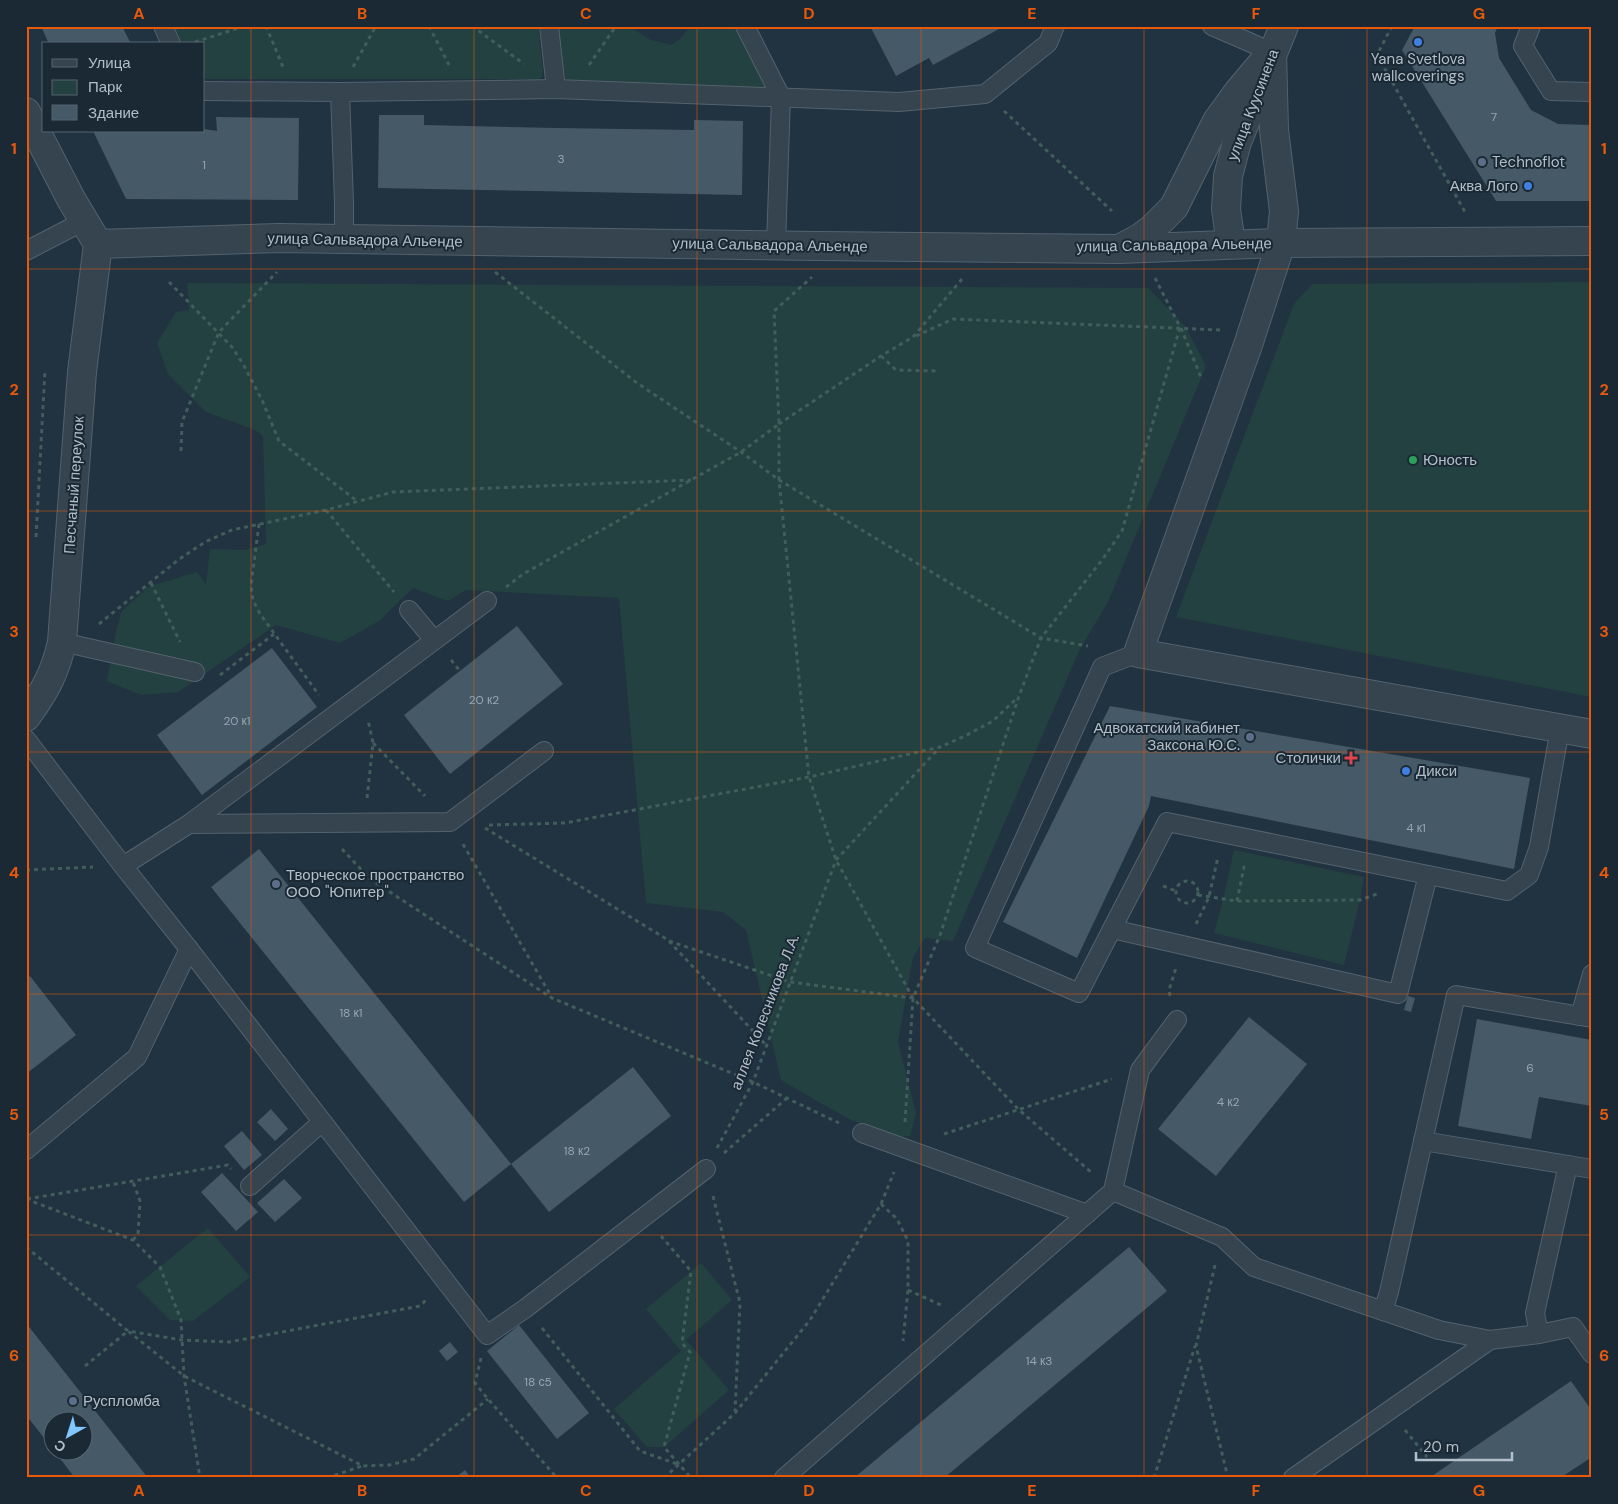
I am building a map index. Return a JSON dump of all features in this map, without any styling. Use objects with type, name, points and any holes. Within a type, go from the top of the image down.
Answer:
[{"type":"street","name":"улица Куусинена","points":[[1231,244],[1226,209],[1228,176],[1237,142],[1284,26]]},
{"type":"street","points":[[1272,52],[1274,130],[1284,211],[1281,243],[1245,355],[1138,653],[1592,734]]},
{"type":"street","points":[[1119,248],[1140,238],[1174,207],[1217,120],[1272,52]]},
{"type":"street","points":[[26,112],[98,244]]},
{"type":"street","name":"улица Сальвадора Альенде","points":[[98,244],[280,238],[1119,248],[1281,243],[1592,241]]},
{"type":"street","name":"Песчаный переулок","points":[[26,717],[43,694],[58,662],[74,645],[82,372],[98,244]]},
{"type":"lane","points":[[163,26],[170,42]]},
{"type":"lane","points":[[549,26],[564,89]]},
{"type":"lane","points":[[745,26],[781,97],[776,245]]},
{"type":"lane","points":[[205,91],[340,92],[564,89],[899,102],[985,94],[1048,42],[1055,26]]},
{"type":"lane","points":[[1212,26],[1272,52]]},
{"type":"lane","points":[[1531,26],[1524,46],[1551,91],[1592,92]]},
{"type":"lane","points":[[340,92],[344,239]]},
{"type":"lane","points":[[26,251],[84,221]]},
{"type":"lane","points":[[122,866],[189,824],[487,601]]},
{"type":"lane","points":[[409,610],[434,640]]},
{"type":"lane","points":[[74,645],[195,672]]},
{"type":"lane","points":[[1138,653],[1102,667],[975,948],[1079,993],[1168,822],[1507,891],[1529,875],[1539,847],[1560,728]]},
{"type":"lane","points":[[26,738],[122,866],[189,949],[487,1335],[526,1308],[706,1169]]},
{"type":"lane","points":[[189,824],[450,822],[544,751]]},
{"type":"lane","points":[[1112,929],[1398,994],[1428,875]]},
{"type":"lane","points":[[26,1150],[137,1057],[189,949]]},
{"type":"lane","points":[[1383,1312],[1456,995],[1586,1017],[1592,974]]},
{"type":"lane","points":[[784,1478],[1113,1191],[1140,1070],[1177,1020]]},
{"type":"lane","points":[[250,1186],[322,1122]]},
{"type":"lane","points":[[862,1133],[1087,1214]]},
{"type":"lane","points":[[1423,1141],[1592,1169]]},
{"type":"lane","points":[[1539,1334],[1535,1313],[1568,1165]]},
{"type":"lane","points":[[1113,1191],[1222,1237],[1254,1267],[1383,1312],[1439,1330],[1490,1340],[1539,1334],[1573,1327],[1592,1354]]},
{"type":"lane","points":[[1293,1478],[1490,1340]]},
{"type":"path","points":[[195,42],[245,26]]},
{"type":"path","points":[[266,26],[293,92]]},
{"type":"path","points":[[340,92],[376,26]]},
{"type":"path","points":[[429,26],[462,90]]},
{"type":"path","points":[[472,26],[527,66]]},
{"type":"path","points":[[564,89],[616,26]]},
{"type":"path","points":[[1392,26],[1377,55],[1465,214]]},
{"type":"path","points":[[985,94],[1112,211]]},
{"type":"path","points":[[492,271],[637,383],[741,452],[779,480],[1041,638],[1090,646]]},
{"type":"path","points":[[180,451],[182,422],[219,332],[278,272]]},
{"type":"path","points":[[818,272],[774,311],[779,424],[779,480],[809,777],[836,860],[913,998],[1018,1109],[1113,1191]]},
{"type":"path","points":[[913,337],[966,274]]},
{"type":"path","points":[[1154,278],[1180,327],[1204,386]]},
{"type":"path","points":[[169,282],[232,347],[262,400],[279,441],[358,501]]},
{"type":"path","points":[[487,601],[523,574],[741,452],[779,424],[881,356],[913,337],[953,319],[1229,330]]},
{"type":"path","points":[[664,1478],[735,1413],[810,1320],[881,1204],[904,1148],[913,998],[940,935],[1019,696],[1041,638],[1102,560],[1122,531],[1180,327]]},
{"type":"path","points":[[881,356],[896,370],[939,371]]},
{"type":"path","points":[[36,537],[45,370]]},
{"type":"path","points":[[74,645],[178,560],[205,542],[232,530],[326,510],[393,492],[691,480]]},
{"type":"path","points":[[326,510],[409,610]]},
{"type":"path","points":[[259,524],[251,585],[253,600],[274,634],[334,715]]},
{"type":"path","points":[[151,583],[195,672]]},
{"type":"path","points":[[213,680],[274,634]]},
{"type":"path","points":[[363,695],[373,743],[365,822]]},
{"type":"path","points":[[913,998],[790,982],[668,940],[481,826],[566,823],[809,777],[940,747],[993,721],[1019,696]]},
{"type":"path","points":[[373,743],[450,822],[552,998]]},
{"type":"path","points":[[836,860],[940,747]]},
{"type":"path","points":[[318,823],[370,879],[552,998],[753,1082],[862,1133]]},
{"type":"path","points":[[1184,946],[1210,897],[1223,834]]},
{"type":"path","points":[[1237,901],[1246,852]]},
{"type":"path","name":"аллея Колесникова Л.А.","points":[[706,1169],[753,1082],[836,860]]},
{"type":"path","points":[[26,870],[122,866]]},
{"type":"path","points":[[1189,881],[1196,885],[1198,895],[1191,902],[1184,902],[1176,894],[1177,888],[1182,882],[1189,881]]},
{"type":"path","points":[[1198,895],[1237,901],[1360,900]]},
{"type":"path","points":[[668,940],[767,1046]]},
{"type":"path","points":[[904,1148],[1140,1070]]},
{"type":"path","points":[[735,1413],[740,1303],[706,1169],[787,1098]]},
{"type":"path","points":[[26,1199],[228,1165],[250,1186]]},
{"type":"path","points":[[133,1182],[140,1201],[138,1234],[133,1240]]},
{"type":"path","points":[[26,1199],[133,1240],[160,1267],[181,1320],[184,1376],[200,1478]]},
{"type":"path","points":[[881,1204],[898,1219],[908,1241],[908,1290],[899,1378]]},
{"type":"path","points":[[644,1216],[691,1271],[682,1343],[690,1352],[664,1447],[691,1478]]},
{"type":"path","points":[[1154,1478],[1196,1346],[1222,1237]]},
{"type":"path","points":[[26,1247],[184,1376],[363,1466]]},
{"type":"path","points":[[85,1366],[128,1331],[182,1340],[229,1342],[420,1306],[446,1283]]},
{"type":"path","points":[[908,1290],[969,1317]]},
{"type":"path","points":[[526,1308],[640,1451],[679,1464]]},
{"type":"path","points":[[487,1335],[475,1383],[558,1478]]},
{"type":"path","points":[[1196,1346],[1228,1478]]},
{"type":"path","points":[[327,1478],[363,1466],[389,1465],[414,1459],[488,1400]]},
{"type":"path","points":[[1389,1411],[1427,1457]]},
{"type":"green space","points":[[172,26],[538,26],[543,71],[542,77],[539,79],[208,79],[205,78],[205,42],[180,42]]},
{"type":"green space","points":[[558,26],[623,26],[635,30],[651,40],[671,45],[681,38],[690,26],[738,26],[767,87],[763,91],[571,84],[564,73]]},
{"type":"green space","name":"Юность","points":[[1592,282],[1592,697],[1176,617],[1294,304],[1312,284]]},
{"type":"green space","points":[[187,283],[1148,288],[1185,326],[1206,366],[1108,602],[1080,649],[953,941],[925,938],[913,957],[898,1042],[916,1113],[910,1136],[893,1138],[845,1117],[781,1080],[746,930],[723,912],[646,903],[619,598],[466,590],[448,601],[413,588],[379,621],[340,643],[276,625],[178,692],[141,695],[107,681],[117,627],[122,611],[148,587],[197,572],[206,585],[210,549],[245,550],[266,544],[263,436],[255,430],[206,412],[168,374],[157,343],[176,312],[189,310]]},
{"type":"green space","points":[[1234,850],[1364,877],[1344,965],[1214,933]]},
{"type":"green space","points":[[208,1228],[250,1277],[193,1321],[170,1320],[136,1286]]},
{"type":"green space","points":[[701,1263],[732,1300],[686,1340],[729,1390],[664,1447],[647,1447],[614,1409],[681,1351],[646,1309]]},
{"type":"building","points":[[41,26],[122,26],[130,42],[48,42]]},
{"type":"building","points":[[870,26],[997,26],[999,29],[933,65],[929,58],[896,76]]},
{"type":"building","points":[[1415,26],[1498,26],[1495,33],[1499,58],[1531,110],[1558,124],[1592,125],[1592,201],[1496,201],[1402,50]]},
{"type":"building","points":[[379,115],[424,115],[424,125],[556,128],[694,130],[694,120],[743,121],[742,195],[378,188]]},
{"type":"building","points":[[216,117],[299,118],[298,200],[126,199],[93,132],[205,132],[205,129],[217,131]]},
{"type":"building","points":[[517,626],[563,684],[450,774],[404,715]]},
{"type":"building","points":[[272,648],[317,707],[202,795],[157,735]]},
{"type":"building","points":[[1110,706],[1530,778],[1514,869],[1151,796],[1149,806],[1077,958],[1003,922]]},
{"type":"building","points":[[259,849],[511,1164],[464,1202],[211,887]]},
{"type":"building","points":[[30,976],[76,1035],[26,1074],[26,979]]},
{"type":"building","points":[[1408,996],[1415,998],[1411,1012],[1404,1010]]},
{"type":"building","points":[[1249,1017],[1307,1064],[1216,1176],[1158,1129]]},
{"type":"building","points":[[1477,1019],[1592,1040],[1592,1106],[1539,1097],[1531,1139],[1458,1126]]},
{"type":"building","points":[[633,1067],[671,1116],[549,1212],[511,1164]]},
{"type":"building","points":[[271,1109],[288,1129],[275,1141],[257,1122]]},
{"type":"building","points":[[242,1131],[262,1155],[244,1170],[224,1146]]},
{"type":"building","points":[[222,1173],[258,1212],[236,1231],[201,1192]]},
{"type":"building","points":[[284,1179],[302,1198],[275,1222],[257,1203]]},
{"type":"building","points":[[1129,1247],[1167,1291],[944,1478],[854,1478]]},
{"type":"building","points":[[26,1323],[148,1478],[75,1478],[63,1462],[92,1462],[92,1412],[42,1412],[42,1435],[26,1415]]},
{"type":"building","points":[[519,1325],[589,1413],[557,1439],[487,1351]]},
{"type":"building","points":[[450,1342],[458,1352],[447,1361],[439,1351]]},
{"type":"building","points":[[1571,1381],[1592,1411],[1592,1457],[1560,1478],[1429,1478]]},
{"type":"building","points":[[465,1470],[471,1478],[455,1478]]},
{"type":"place","name":"Yana Svetlova wallcoverings","points":[[1418,42]]},
{"type":"place","name":"Technoflot","points":[[1482,162]]},
{"type":"place","name":"Аква Лого","points":[[1528,186]]},
{"type":"place","name":"Юность","points":[[1413,460]]},
{"type":"place","name":"Адвокатский кабинет Заксона Ю.С.","points":[[1250,737]]},
{"type":"place","name":"Столички","points":[[1351,758]]},
{"type":"place","name":"Дикси","points":[[1406,771]]},
{"type":"place","name":"Творческое пространство ООО \"Юпитер\"","points":[[276,884]]},
{"type":"place","name":"Руспломба","points":[[73,1401]]}]
